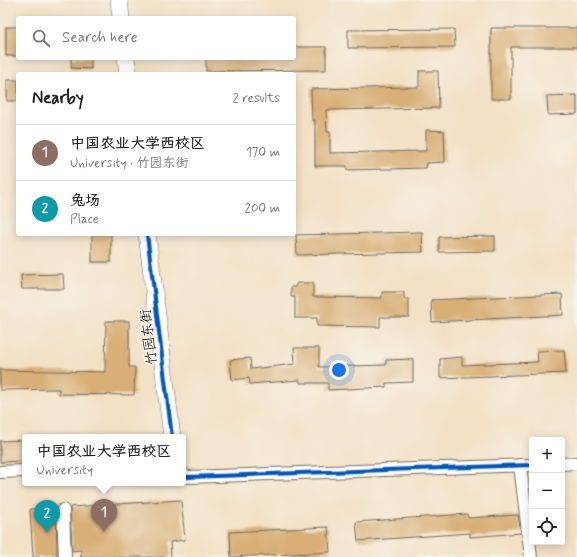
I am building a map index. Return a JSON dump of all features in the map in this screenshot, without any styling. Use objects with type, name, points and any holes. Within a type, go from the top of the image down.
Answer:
[{"type":"street","points":[[119,0],[121,16]]},
{"type":"street","points":[[126,60],[128,72]]},
{"type":"street","name":"竹园东街","points":[[147,236],[172,434]]},
{"type":"street","points":[[565,464],[577,463]]},
{"type":"street","points":[[186,477],[526,465],[531,557]]},
{"type":"street","points":[[0,472],[22,471]]},
{"type":"street","points":[[63,510],[65,557]]},
{"type":"building","points":[[6,27],[16,27],[16,56],[6,56]]},
{"type":"building","points":[[491,28],[577,28],[577,47],[511,47],[511,99],[491,99]]},
{"type":"building","points":[[454,29],[455,47],[348,48],[348,30]]},
{"type":"building","points":[[296,47],[326,47],[326,70],[206,71],[206,60],[296,60]]},
{"type":"building","points":[[71,60],[91,60],[91,69],[71,68]]},
{"type":"building","points":[[419,71],[438,71],[439,108],[326,110],[327,132],[330,132],[330,153],[426,151],[426,130],[444,131],[445,162],[427,163],[426,168],[347,170],[347,166],[315,166],[315,120],[312,121],[311,89],[419,87]]},
{"type":"building","points":[[7,80],[16,80],[16,101],[7,101]]},
{"type":"building","points":[[577,95],[577,114],[548,115],[547,96]]},
{"type":"building","points":[[422,232],[423,252],[297,255],[296,235]]},
{"type":"building","points":[[92,236],[111,236],[111,262],[92,262]]},
{"type":"building","points":[[495,236],[495,251],[439,252],[439,237]]},
{"type":"building","points":[[63,274],[64,289],[22,289],[21,275]]},
{"type":"building","points":[[297,283],[313,283],[313,297],[382,298],[382,292],[404,292],[404,299],[409,299],[409,317],[380,317],[380,327],[317,326],[317,318],[295,318],[295,297],[291,297],[291,287],[295,287]]},
{"type":"building","points":[[562,294],[563,315],[432,322],[431,300]]},
{"type":"building","points":[[106,321],[129,321],[129,367],[135,367],[134,395],[59,394],[59,389],[0,390],[0,370],[105,372]]},
{"type":"building","points":[[294,348],[319,348],[319,367],[386,365],[386,360],[413,359],[413,382],[386,383],[386,387],[328,390],[328,383],[300,383],[300,380],[250,384],[249,378],[232,380],[230,360],[250,358],[251,369],[295,364]]},
{"type":"building","points":[[564,350],[566,373],[440,378],[440,359],[462,357],[462,365],[538,362],[537,351]]},
{"type":"building","points":[[22,440],[22,461],[0,462],[0,441]]},
{"type":"building","points":[[181,500],[185,540],[170,542],[171,557],[81,557],[81,550],[72,551],[70,507]]},
{"type":"building","points":[[56,508],[57,557],[33,557],[30,509]]},
{"type":"building","points":[[467,514],[468,518],[518,515],[521,533],[470,537],[470,533],[358,541],[356,522]]},
{"type":"building","points":[[328,527],[330,552],[231,557],[230,532]]},
{"type":"cycle path","points":[[147,236],[172,434]]},
{"type":"cycle path","points":[[186,476],[529,465]]},
{"type":"place","name":"中国农业大学西校区","points":[[104,532]]},
{"type":"place","name":"兔场","points":[[47,533]]}]
